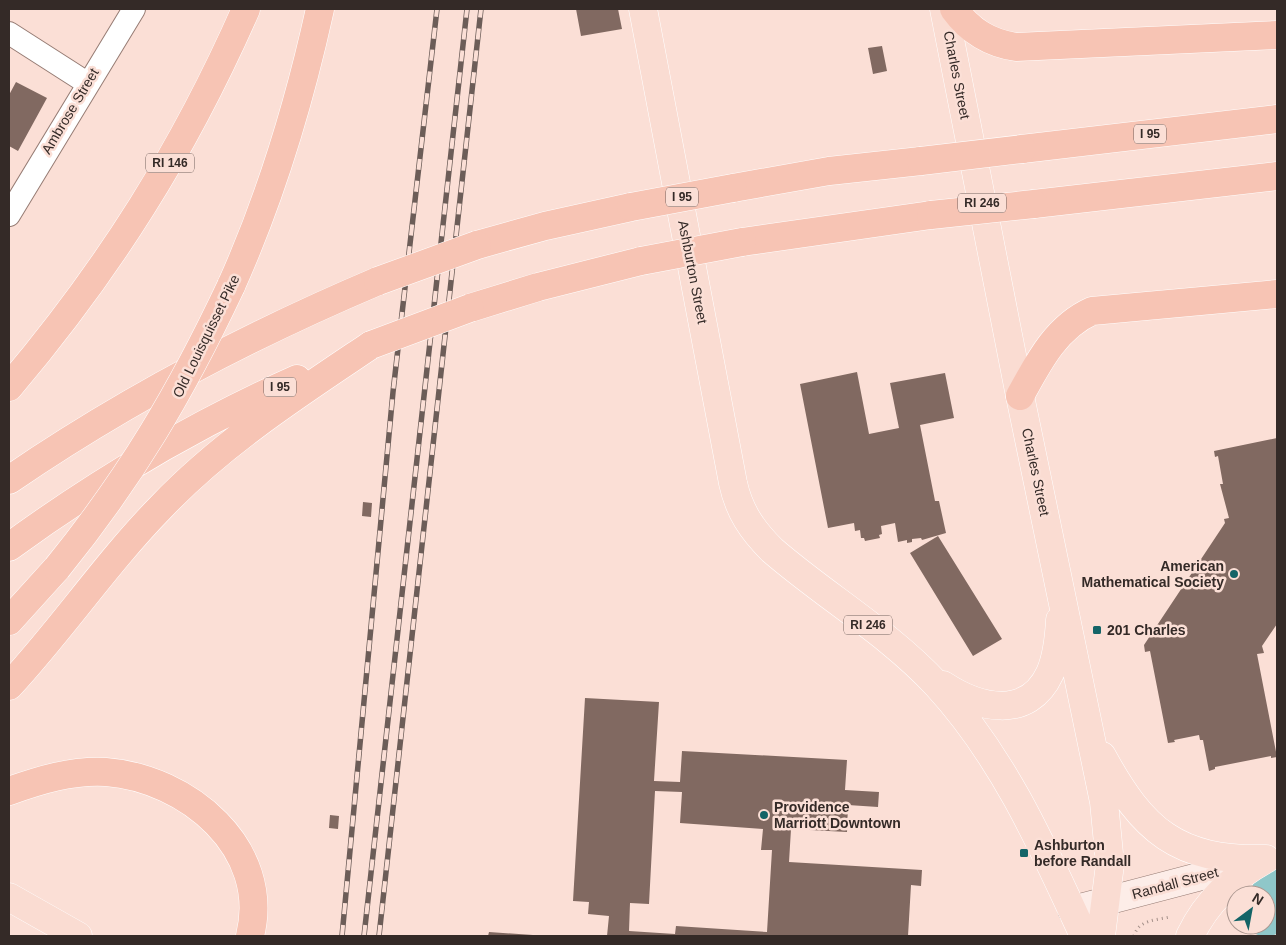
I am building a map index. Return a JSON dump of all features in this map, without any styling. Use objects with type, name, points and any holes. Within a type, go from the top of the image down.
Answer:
[{"type":"highway","name":"RI 146","points":[[9,386],[87,288],[148,199],[204,100],[246,9]]},
{"type":"highway","name":"Old Louisquisset Pike","points":[[9,621],[57,568],[100,514],[160,425],[185,380],[231,286],[279,165],[302,86],[320,9]]},
{"type":"highway","points":[[954,9],[978,34],[999,45],[1016,47],[1277,35]]},
{"type":"highway","name":"I 95","points":[[9,480],[84,430],[164,383],[247,340],[378,281],[477,245],[545,226],[631,207],[829,171],[1277,119]]},
{"type":"highway","name":"I 95","points":[[9,547],[66,507],[183,436],[253,400],[371,345],[470,308],[538,287],[641,261],[742,242],[931,216],[1277,176]]},
{"type":"highway","points":[[1020,396],[1042,357],[1058,336],[1073,322],[1092,311],[1277,294]]},
{"type":"highway","points":[[9,686],[146,522],[180,488],[281,406],[371,345]]},
{"type":"highway","points":[[9,791],[63,775],[107,772],[152,782],[194,802],[211,816],[226,833],[245,867],[254,904],[250,936]]},
{"type":"main road","name":"Ashburton Street","points":[[644,9],[733,483],[742,512],[754,531],[784,560],[897,648],[921,670]]},
{"type":"main road","name":"Charles Street","points":[[944,9],[1020,396],[1102,794],[1110,864],[1101,936]]},
{"type":"main road","points":[[921,670],[958,694],[981,704],[1010,705],[1027,699],[1040,688],[1051,671],[1057,645],[1061,595]]},
{"type":"main road","name":"RI 246","points":[[921,670],[962,714],[997,762],[1019,800],[1084,936]]},
{"type":"main road","points":[[1090,732],[1126,797],[1156,830],[1179,844],[1208,855],[1242,860],[1272,858]]},
{"type":"main road","points":[[1183,926],[1201,916],[1219,892],[1246,870],[1272,858]]},
{"type":"main road","name":"Randall Street","points":[[1072,910],[1272,858]]},
{"type":"main road","points":[[9,897],[78,936]]},
{"type":"street","name":"Ambrose Street","points":[[9,215],[87,83],[134,9]]},
{"type":"street","points":[[9,33],[87,83]]},
{"type":"path","points":[[1134,936],[1136,930],[1146,922],[1183,926]]},
{"type":"building","points":[[576,9],[618,9],[622,29],[581,36]]},
{"type":"building","points":[[882,46],[887,71],[873,74],[868,48]]},
{"type":"building","points":[[16,82],[47,98],[18,151],[9,146],[9,95]]},
{"type":"building","points":[[857,372],[869,434],[899,428],[890,383],[945,373],[954,418],[920,425],[935,501],[939,501],[946,533],[922,540],[921,538],[912,539],[912,542],[907,543],[907,540],[898,542],[895,523],[881,526],[882,534],[879,535],[880,538],[865,541],[864,538],[861,538],[860,530],[855,531],[854,523],[828,528],[800,384]]},
{"type":"building","name":"American Mathematical Society","points":[[1277,438],[1277,624],[1262,646],[1264,653],[1257,654],[1277,757],[1271,758],[1271,756],[1215,767],[1215,769],[1209,771],[1203,740],[1200,740],[1199,735],[1168,743],[1150,651],[1145,652],[1144,645],[1225,523],[1224,519],[1229,518],[1220,484],[1223,484],[1218,456],[1215,457],[1214,451]]},
{"type":"building","points":[[363,502],[372,503],[371,517],[362,516]]},
{"type":"building","points":[[938,536],[1002,639],[973,656],[910,553]]},
{"type":"building","name":"Providence Marriott Downtown","points":[[585,698],[659,702],[654,781],[680,782],[682,751],[847,760],[845,790],[879,792],[878,807],[848,805],[847,832],[791,829],[789,862],[922,870],[921,886],[911,885],[908,936],[607,936],[609,916],[588,914],[589,902],[573,901]],"holes":[[[655,791],[682,792],[680,823],[763,829],[761,850],[772,850],[767,932],[676,926],[675,934],[629,931],[630,903],[649,904]]]},
{"type":"building","points":[[330,815],[339,816],[338,829],[329,828]]},
{"type":"building","points":[[489,932],[533,935],[533,936],[488,936]]},
{"type":"railway","points":[[342,936],[393,392],[437,9]]},
{"type":"railway","points":[[364,936],[467,9]]},
{"type":"railway","points":[[379,936],[481,9]]},
{"type":"place","name":"American Mathematical Society","points":[[1234,574]]},
{"type":"place","name":"201 Charles","points":[[1097,630]]},
{"type":"place","name":"Providence Marriott Downtown","points":[[764,815]]},
{"type":"place","name":"Ashburton before Randall","points":[[1024,853]]}]
